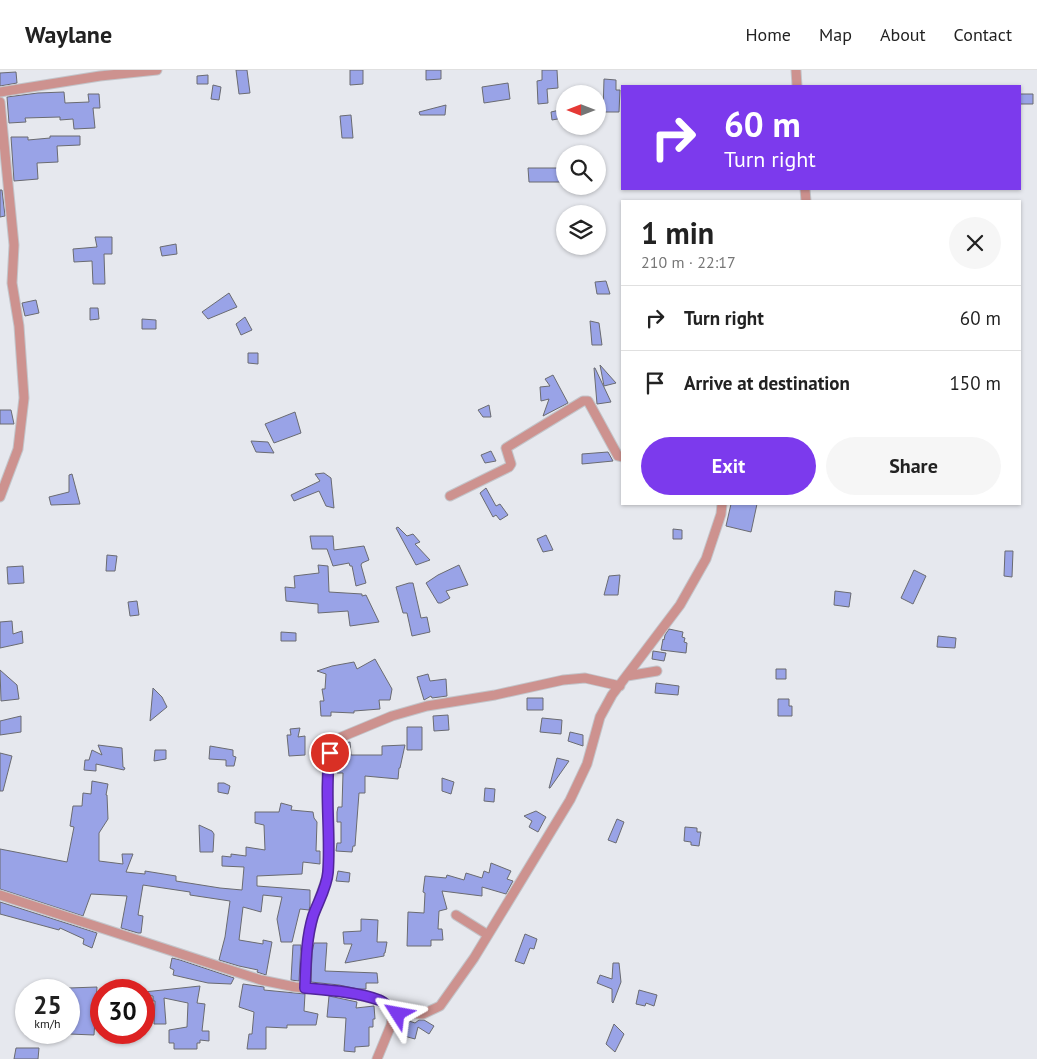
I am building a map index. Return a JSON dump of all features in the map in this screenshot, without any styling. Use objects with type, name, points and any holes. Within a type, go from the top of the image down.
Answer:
[{"type":"street","points":[[0,92],[100,76],[156,70]]},
{"type":"street","points":[[796,70],[797,85]]},
{"type":"street","points":[[0,102],[14,245],[12,283],[19,326],[24,398],[18,448],[0,497]]},
{"type":"street","points":[[450,496],[509,467],[511,464],[506,448],[583,400],[588,401],[618,456],[621,457]]},
{"type":"street","points":[[0,896],[262,980],[305,988],[338,991],[382,1001],[398,1014],[423,1014],[440,1006],[488,935],[570,800],[587,764],[600,717],[612,695],[680,605],[706,559],[721,514],[722,505]]},
{"type":"street","points":[[628,676],[658,671]]},
{"type":"street","points":[[305,988],[306,952],[309,934],[328,874],[328,769],[330,753],[339,738],[392,716],[427,706],[495,695],[563,680],[585,678],[620,686]]},
{"type":"street","points":[[456,915],[488,935]]},
{"type":"street","points":[[377,1059],[391,1025],[393,1011]]},
{"type":"building","points":[[236,70],[247,70],[250,93],[239,94]]},
{"type":"building","points":[[350,70],[363,70],[363,84],[350,85]]},
{"type":"building","points":[[426,70],[441,70],[441,79],[426,80]]},
{"type":"building","points":[[542,70],[557,70],[558,85],[556,85],[556,88],[547,89],[548,103],[538,104],[537,81],[542,80]]},
{"type":"building","points":[[16,72],[17,83],[0,86],[0,73]]},
{"type":"building","points":[[208,75],[208,84],[197,84],[197,76]]},
{"type":"building","points":[[604,79],[616,80],[616,90],[620,90],[619,112],[606,112],[606,85],[604,85]]},
{"type":"building","points":[[508,83],[510,99],[484,103],[482,87]]},
{"type":"building","points":[[213,85],[221,87],[219,100],[211,99]]},
{"type":"building","points":[[64,92],[65,103],[89,102],[88,94],[99,94],[100,108],[93,108],[95,128],[74,129],[73,119],[60,120],[60,117],[25,118],[26,122],[9,123],[7,97]]},
{"type":"building","points":[[1021,94],[1033,94],[1033,104],[1021,104]]},
{"type":"building","points":[[446,105],[445,115],[420,115],[419,112]]},
{"type":"building","points":[[556,111],[556,119],[552,120],[551,112]]},
{"type":"building","points":[[351,115],[353,138],[342,138],[340,116]]},
{"type":"building","points":[[50,136],[80,136],[80,145],[57,146],[58,162],[37,163],[38,179],[14,181],[11,137],[28,137],[28,140],[50,138]]},
{"type":"building","points":[[528,168],[556,168],[556,182],[529,182]]},
{"type":"building","points":[[0,190],[2,190],[5,216],[0,217]]},
{"type":"building","points":[[95,237],[112,237],[112,254],[104,254],[105,284],[93,284],[92,261],[74,262],[73,249],[97,247]]},
{"type":"building","points":[[176,244],[177,254],[162,256],[160,247]]},
{"type":"building","points":[[606,281],[610,294],[597,294],[595,282]]},
{"type":"building","points":[[229,293],[237,307],[208,319],[202,312]]},
{"type":"building","points":[[36,300],[39,313],[25,316],[22,303]]},
{"type":"building","points":[[90,308],[98,308],[99,319],[90,320]]},
{"type":"building","points":[[245,317],[252,330],[241,335],[236,324]]},
{"type":"building","points":[[142,319],[156,320],[156,329],[142,329]]},
{"type":"building","points":[[590,321],[599,323],[602,345],[592,345]]},
{"type":"building","points":[[248,353],[258,353],[258,364],[248,363]]},
{"type":"building","points":[[600,365],[616,383],[604,386]]},
{"type":"building","points":[[595,368],[611,402],[597,404]]},
{"type":"building","points":[[553,375],[568,403],[543,416],[549,399],[541,401],[540,387],[550,386],[545,379]]},
{"type":"building","points":[[489,405],[491,417],[483,417],[478,410]]},
{"type":"building","points":[[0,410],[11,410],[14,424],[0,424]]},
{"type":"building","points":[[295,412],[301,433],[274,443],[265,424]]},
{"type":"building","points":[[251,441],[268,442],[274,453],[256,452]]},
{"type":"building","points":[[491,451],[496,461],[485,463],[481,455]]},
{"type":"building","points":[[608,452],[613,461],[582,464],[582,454]]},
{"type":"building","points":[[324,473],[331,478],[334,508],[326,506],[319,491],[294,501],[291,495],[320,481],[315,474]]},
{"type":"building","points":[[72,474],[80,504],[51,505],[49,497],[69,492],[69,475]]},
{"type":"building","points":[[486,488],[496,506],[500,504],[508,515],[500,520],[496,515],[493,517],[480,493]]},
{"type":"building","points":[[731,505],[757,505],[751,532],[726,526]]},
{"type":"building","points":[[398,527],[407,536],[413,534],[420,542],[415,544],[430,560],[416,565],[396,528]]},
{"type":"building","points":[[673,529],[682,530],[682,539],[673,539]]},
{"type":"building","points":[[546,535],[553,550],[543,552],[537,539]]},
{"type":"building","points":[[310,536],[333,536],[334,550],[364,546],[369,560],[361,565],[366,583],[356,586],[352,566],[349,563],[333,566],[327,549],[312,549]]},
{"type":"building","points":[[1005,551],[1013,551],[1012,577],[1004,576]]},
{"type":"building","points":[[107,555],[117,556],[115,571],[106,571]]},
{"type":"building","points":[[318,565],[328,566],[329,592],[366,595],[379,622],[350,626],[348,611],[318,613],[318,604],[286,601],[285,587],[295,588],[294,576],[319,573]]},
{"type":"building","points":[[459,565],[468,585],[446,591],[450,598],[438,603],[426,583]]},
{"type":"building","points":[[23,566],[24,583],[8,584],[7,567]]},
{"type":"building","points":[[914,570],[926,576],[913,604],[901,598]]},
{"type":"building","points":[[620,575],[618,595],[604,595],[609,576]]},
{"type":"building","points":[[413,583],[421,618],[427,617],[430,632],[412,636],[407,613],[403,613],[396,587]]},
{"type":"building","points":[[835,591],[851,593],[849,607],[834,605]]},
{"type":"building","points":[[137,601],[139,615],[130,616],[128,602]]},
{"type":"building","points":[[12,621],[13,634],[22,631],[23,643],[0,648],[0,622]]},
{"type":"building","points":[[669,629],[683,632],[682,637],[685,638],[684,642],[687,643],[686,653],[661,650],[663,639]]},
{"type":"building","points":[[281,632],[296,633],[296,641],[281,641]]},
{"type":"building","points":[[938,636],[956,638],[955,648],[937,647]]},
{"type":"building","points":[[653,651],[666,653],[664,661],[652,659]]},
{"type":"building","points":[[375,659],[392,689],[390,700],[379,700],[380,709],[354,711],[354,713],[331,712],[331,716],[321,716],[320,701],[324,701],[322,689],[325,689],[326,674],[317,671],[354,662],[357,669]]},
{"type":"building","points":[[776,669],[786,669],[786,679],[776,679]]},
{"type":"building","points":[[0,670],[17,685],[19,699],[1,701]]},
{"type":"building","points":[[428,674],[430,681],[446,679],[447,696],[432,698],[431,696],[424,700],[417,677]]},
{"type":"building","points":[[656,683],[679,686],[678,695],[655,693]]},
{"type":"building","points":[[153,688],[162,697],[167,707],[150,721]]},
{"type":"building","points":[[527,698],[543,698],[543,710],[527,710]]},
{"type":"building","points":[[778,699],[789,699],[789,706],[792,706],[792,716],[778,716]]},
{"type":"building","points":[[448,715],[449,730],[434,731],[433,716]]},
{"type":"building","points":[[21,716],[21,732],[0,735],[0,721]]},
{"type":"building","points":[[542,718],[562,720],[561,734],[540,732]]},
{"type":"building","points":[[407,727],[422,727],[422,750],[407,750]]},
{"type":"building","points":[[300,728],[298,737],[305,736],[305,755],[289,756],[287,735],[291,735],[290,729]]},
{"type":"building","points":[[570,732],[583,735],[583,746],[568,741]]},
{"type":"building","points":[[350,742],[351,755],[382,755],[382,746],[405,745],[398,779],[365,776],[365,793],[359,793],[355,846],[353,846],[352,852],[336,851],[337,843],[341,843],[341,822],[337,822],[337,812],[338,807],[342,807],[343,773],[337,773],[336,759],[340,759],[340,748],[343,743]]},
{"type":"building","points":[[98,745],[122,748],[124,770],[96,764],[96,771],[84,770],[85,760],[89,760],[92,750],[102,755]]},
{"type":"building","points":[[210,746],[233,750],[233,756],[236,757],[234,766],[226,766],[226,760],[209,759]]},
{"type":"building","points":[[155,750],[166,750],[166,759],[154,761]]},
{"type":"building","points":[[0,753],[12,756],[3,791],[0,791]]},
{"type":"building","points":[[557,758],[569,761],[549,788]]},
{"type":"building","points":[[442,778],[454,782],[451,794],[442,791]]},
{"type":"building","points":[[92,781],[108,784],[106,795],[108,819],[99,833],[99,861],[123,864],[122,854],[133,854],[126,872],[145,874],[145,871],[176,876],[176,881],[220,888],[242,890],[244,867],[222,866],[222,856],[231,857],[231,854],[246,856],[246,847],[265,850],[264,825],[255,823],[255,812],[279,812],[281,803],[292,806],[291,810],[313,812],[317,822],[316,851],[320,851],[320,864],[303,862],[302,874],[257,876],[257,886],[310,890],[309,910],[300,909],[292,942],[281,942],[277,919],[282,897],[263,895],[261,912],[243,907],[239,940],[263,944],[263,940],[272,942],[266,975],[257,972],[258,970],[219,960],[225,937],[230,901],[190,895],[190,892],[143,885],[138,915],[143,916],[141,933],[138,933],[121,928],[127,896],[91,894],[83,916],[0,889],[0,849],[67,862],[74,827],[70,826],[73,806],[82,806],[83,793],[91,794]]},
{"type":"building","points":[[218,783],[230,786],[228,794],[218,792]]},
{"type":"building","points":[[485,788],[495,789],[494,802],[484,801]]},
{"type":"building","points":[[536,811],[546,817],[538,832],[529,827],[532,821],[524,816]]},
{"type":"building","points":[[617,819],[624,822],[616,843],[608,840]]},
{"type":"building","points":[[199,825],[212,831],[214,834],[213,852],[200,852]]},
{"type":"building","points":[[685,827],[697,828],[697,832],[701,832],[699,846],[691,845],[691,842],[684,841]]},
{"type":"building","points":[[491,863],[511,871],[507,879],[513,881],[506,894],[482,887],[482,896],[442,891],[447,909],[439,911],[438,929],[442,929],[443,940],[431,940],[431,946],[407,946],[408,912],[424,913],[425,893],[423,892],[425,876],[446,878],[447,875],[464,880],[466,873],[482,878],[484,871],[489,873]]},
{"type":"building","points":[[338,871],[350,873],[349,882],[336,881]]},
{"type":"building","points":[[0,902],[97,933],[92,948],[83,944],[84,939],[60,928],[59,930],[0,914]]},
{"type":"building","points":[[361,919],[378,920],[377,942],[387,942],[384,956],[345,963],[352,944],[344,944],[343,932],[361,931]]},
{"type":"building","points":[[525,934],[537,939],[534,949],[530,948],[524,964],[515,961]]},
{"type":"building","points":[[314,943],[327,943],[325,971],[377,973],[378,983],[366,983],[366,989],[358,989],[311,982]]},
{"type":"building","points":[[293,945],[301,945],[299,981],[291,980]]},
{"type":"building","points":[[172,958],[234,978],[231,984],[208,983],[173,975],[174,970],[170,968]]},
{"type":"building","points":[[613,963],[619,963],[621,982],[613,1003],[612,989],[597,983],[600,975],[612,979]]},
{"type":"building","points":[[243,984],[264,987],[264,990],[305,994],[304,1011],[318,1014],[316,1025],[287,1025],[287,1028],[266,1027],[266,1049],[247,1049],[249,1034],[252,1034],[254,1012],[239,1007]]},
{"type":"building","points":[[200,986],[197,1003],[205,1004],[202,1031],[209,1031],[209,1041],[200,1040],[200,1043],[197,1043],[197,1049],[174,1049],[174,1043],[169,1043],[169,1030],[187,1027],[188,1003],[164,998],[166,1024],[155,1024],[155,991]]},
{"type":"building","points":[[90,987],[90,1035],[80,1034],[80,988]]},
{"type":"building","points":[[639,990],[657,995],[654,1006],[646,1003],[645,1006],[636,1004]]},
{"type":"building","points":[[329,996],[357,1002],[356,1008],[374,1006],[375,1019],[373,1019],[373,1027],[369,1027],[369,1046],[355,1047],[355,1052],[344,1051],[346,1018],[327,1017]]},
{"type":"building","points":[[419,1020],[424,1020],[434,1026],[429,1034],[418,1027],[415,1039],[404,1036],[409,1021],[415,1023]]},
{"type":"building","points":[[614,1024],[624,1034],[615,1052],[606,1044]]},
{"type":"building","points":[[16,1048],[39,1048],[38,1059],[14,1059]]},
{"type":"route","points":[[330,753],[328,769],[328,874],[309,934],[306,952],[305,988],[338,991],[382,1001],[398,1014]]}]
